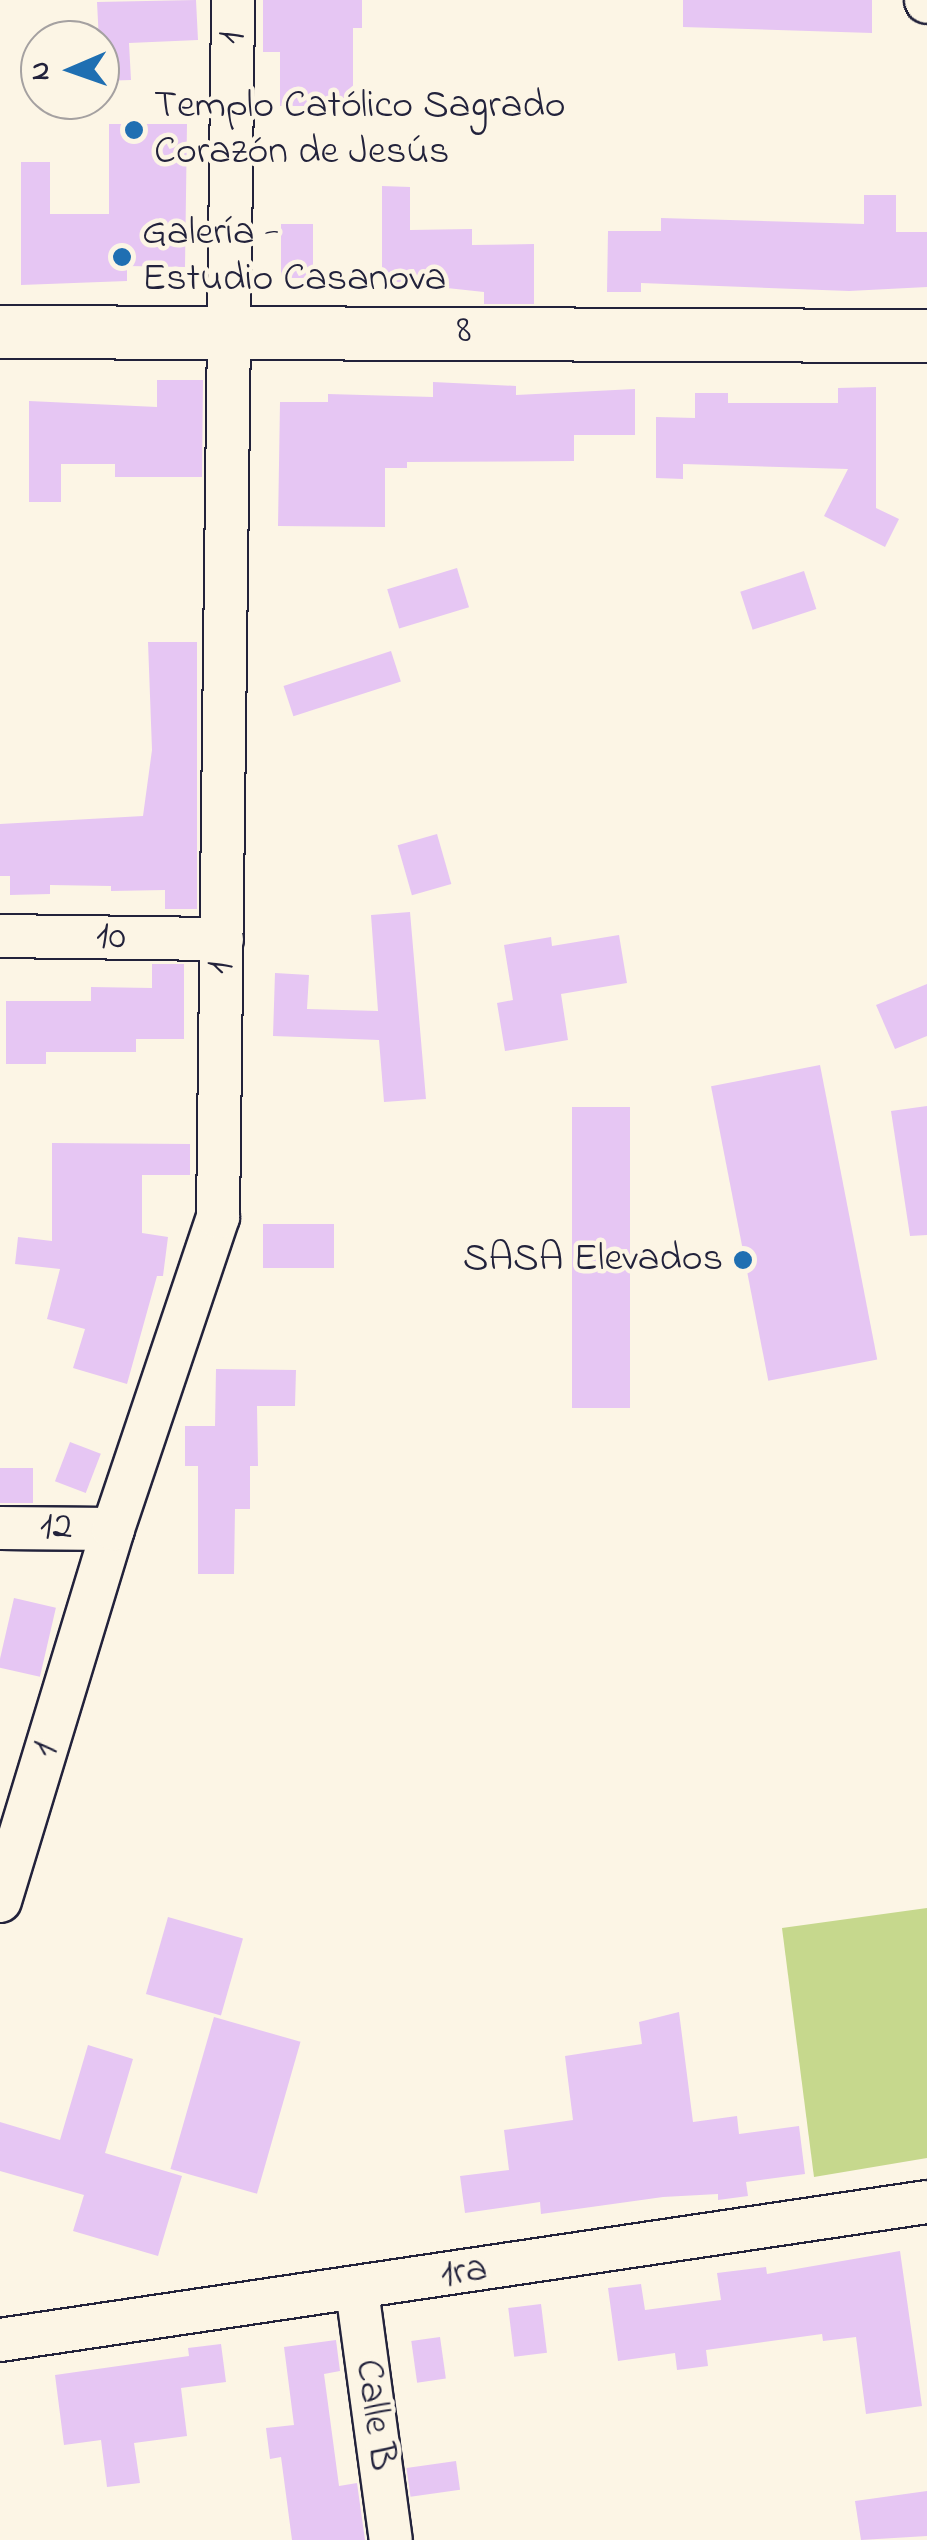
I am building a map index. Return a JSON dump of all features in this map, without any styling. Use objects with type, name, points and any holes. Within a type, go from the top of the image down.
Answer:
[{"type":"street","name":"1","points":[[0,1901],[113,1528],[218,1217],[234,330],[233,0]]},
{"type":"street","name":"8","points":[[0,332],[234,330],[927,336]]},
{"type":"street","name":"10","points":[[0,936],[222,939]]},
{"type":"street","name":"12","points":[[0,1528],[113,1528]]},
{"type":"street","name":"1ra","points":[[0,2340],[358,2290],[927,2202]]},
{"type":"street","name":"Calle B","points":[[358,2290],[391,2540]]},
{"type":"green space","points":[[927,1908],[927,2158],[814,2177],[782,1928]]},
{"type":"building","points":[[196,0],[198,40],[129,43],[131,80],[120,80],[120,20],[98,20],[97,2]]},
{"type":"building","points":[[263,0],[362,0],[362,28],[353,28],[353,106],[280,106],[280,52],[263,52]]},
{"type":"building","points":[[683,0],[872,0],[872,33],[683,27]]},
{"type":"building","points":[[109,124],[187,124],[185,267],[127,266],[127,281],[21,285],[21,162],[50,162],[50,214],[109,214]]},
{"type":"building","points":[[382,186],[410,187],[410,230],[472,229],[472,245],[534,244],[534,304],[484,304],[484,292],[382,281]]},
{"type":"building","points":[[864,195],[896,195],[896,232],[927,232],[927,287],[849,291],[641,283],[641,292],[607,292],[608,231],[661,231],[661,218],[864,224]]},
{"type":"building","points":[[281,224],[313,224],[313,278],[281,278]]},
{"type":"building","points":[[157,380],[203,380],[202,477],[115,477],[115,464],[61,464],[61,502],[29,502],[29,401],[157,407]]},
{"type":"building","points":[[433,382],[516,386],[516,395],[635,389],[635,435],[574,435],[574,461],[407,462],[407,468],[385,468],[385,527],[278,526],[280,402],[328,402],[328,394],[433,397]]},
{"type":"building","points":[[876,387],[876,508],[899,519],[885,547],[824,516],[848,469],[683,464],[683,479],[656,478],[656,417],[695,418],[695,393],[728,393],[728,403],[838,403],[838,388]]},
{"type":"building","points":[[457,568],[469,607],[399,629],[387,589]]},
{"type":"building","points":[[804,571],[816,609],[753,630],[740,592]]},
{"type":"building","points":[[148,642],[197,642],[197,909],[165,909],[165,890],[111,891],[111,886],[50,885],[50,894],[10,895],[10,876],[0,876],[0,824],[143,816],[152,750]]},
{"type":"building","points":[[391,651],[401,681],[293,716],[284,686]]},
{"type":"building","points":[[437,834],[451,884],[412,895],[398,845]]},
{"type":"building","points":[[410,912],[426,1099],[384,1102],[379,1040],[273,1036],[275,973],[309,975],[307,1009],[378,1011],[371,915]]},
{"type":"building","points":[[619,935],[627,983],[561,994],[568,1040],[505,1051],[497,1003],[513,1000],[504,945],[551,937],[552,946]]},
{"type":"building","points":[[152,964],[184,964],[184,1039],[136,1039],[136,1052],[46,1052],[46,1064],[6,1064],[6,1001],[91,1001],[91,987],[152,988]]},
{"type":"building","points":[[927,984],[927,1036],[895,1049],[876,1005]]},
{"type":"building","points":[[820,1065],[877,1359],[768,1381],[711,1086]]},
{"type":"building","points":[[927,1106],[927,1235],[910,1236],[891,1111]]},
{"type":"building","points":[[572,1107],[630,1107],[630,1408],[572,1408]]},
{"type":"building","points":[[52,1143],[190,1144],[190,1175],[142,1175],[142,1233],[168,1237],[163,1276],[157,1276],[127,1384],[73,1368],[85,1329],[47,1319],[60,1269],[15,1264],[18,1237],[52,1241]]},
{"type":"building","points":[[263,1224],[334,1224],[334,1268],[263,1268]]},
{"type":"building","points":[[216,1369],[296,1370],[295,1406],[257,1406],[258,1466],[250,1466],[250,1509],[235,1509],[234,1574],[198,1574],[198,1466],[185,1466],[185,1426],[215,1426]]},
{"type":"building","points":[[70,1442],[101,1454],[86,1493],[55,1481]]},
{"type":"building","points":[[0,1468],[33,1468],[33,1503],[0,1503]]},
{"type":"building","points":[[14,1598],[56,1608],[40,1677],[0,1668]]},
{"type":"building","points":[[168,1917],[243,1938],[221,2015],[146,1994]]},
{"type":"building","points":[[679,2012],[693,2122],[737,2116],[739,2134],[799,2126],[805,2174],[746,2182],[748,2196],[718,2200],[718,2194],[663,2197],[541,2214],[540,2202],[465,2213],[460,2176],[509,2170],[504,2130],[573,2120],[565,2056],[642,2044],[639,2022]]},
{"type":"building","points":[[214,2017],[301,2042],[257,2194],[170,2169]]},
{"type":"building","points":[[88,2045],[133,2059],[105,2153],[182,2176],[158,2256],[73,2231],[84,2195],[0,2171],[0,2122],[60,2140]]},
{"type":"building","points":[[900,2251],[922,2406],[866,2414],[856,2337],[823,2341],[822,2334],[706,2350],[708,2366],[677,2370],[675,2353],[618,2361],[608,2288],[641,2284],[645,2310],[721,2300],[717,2273],[766,2267],[767,2274]]},
{"type":"building","points":[[541,2304],[547,2353],[514,2357],[508,2308]]},
{"type":"building","points":[[440,2337],[446,2379],[417,2383],[411,2341]]},
{"type":"building","points":[[336,2340],[340,2371],[324,2374],[339,2486],[357,2483],[365,2540],[292,2540],[281,2457],[270,2459],[266,2428],[294,2425],[284,2347]]},
{"type":"building","points":[[221,2344],[226,2382],[181,2388],[187,2436],[134,2443],[140,2483],[107,2487],[101,2440],[64,2445],[55,2375],[189,2356],[188,2348]]},
{"type":"building","points":[[456,2461],[460,2490],[411,2497],[406,2468]]},
{"type":"building","points":[[927,2491],[927,2536],[861,2540],[855,2501]]},
{"type":"place","name":"Templo Católico Sagrado Corazón de Jesús","points":[[134,130]]},
{"type":"place","name":"Galería - Estudio Casanova","points":[[122,257]]},
{"type":"place","name":"SASA Elevados","points":[[743,1260]]}]
